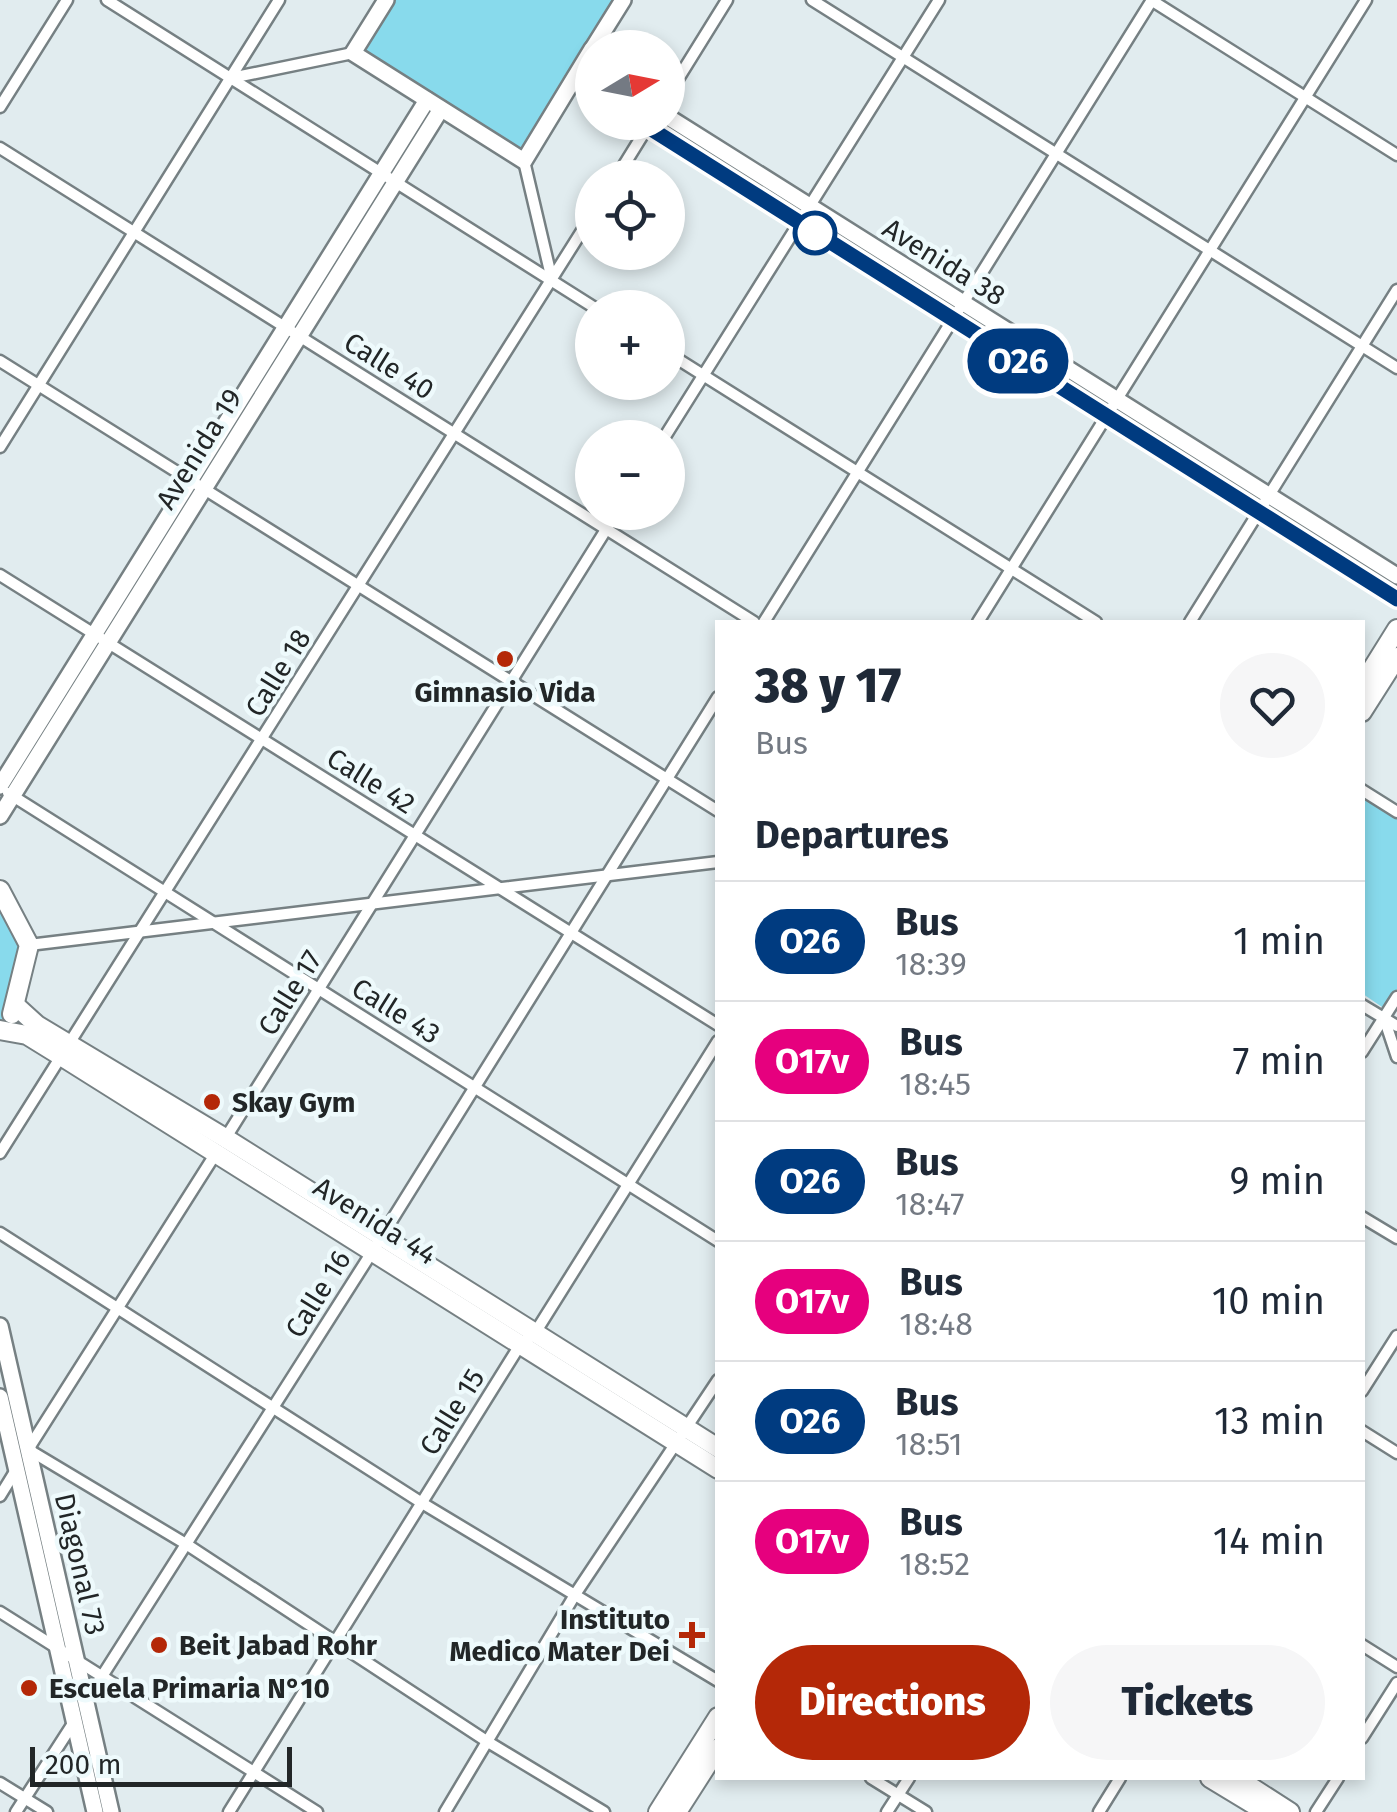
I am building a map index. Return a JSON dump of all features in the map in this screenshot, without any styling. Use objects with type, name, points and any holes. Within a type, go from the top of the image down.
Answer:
[{"type":"main road","points":[[386,0],[352,53],[524,161],[574,81]]},
{"type":"main road","points":[[604,30],[623,0]]},
{"type":"main road","name":"Avenida 19","points":[[0,816],[4,790],[434,104]]},
{"type":"main road","name":"Avenida 38","points":[[685,128],[1397,576]]},
{"type":"main road","name":"Avenida 38","points":[[671,140],[1397,599]]},
{"type":"main road","points":[[1365,679],[1397,629]]},
{"type":"main road","points":[[1365,707],[1397,657]]},
{"type":"main road","points":[[0,890],[29,945],[16,1006],[0,1030]]},
{"type":"main road","name":"Avenida 44","points":[[16,1006],[66,1050],[682,1437],[715,1466]]},
{"type":"main road","name":"Avenida 44","points":[[0,1030],[27,1035],[66,1050]]},
{"type":"main road","name":"Diagonal 73","points":[[0,1326],[110,1812]]},
{"type":"main road","name":"Diagonal 73","points":[[0,1397],[5,1435],[95,1812]]},
{"type":"main road","name":"Avenida 44","points":[[682,1437],[715,1447]]},
{"type":"main road","points":[[658,1812],[715,1721]]},
{"type":"main road","points":[[677,1812],[715,1753]]},
{"type":"main road","points":[[1213,1780],[1266,1812]]},
{"type":"main road","points":[[1240,1780],[1290,1812]]},
{"type":"street","points":[[0,107],[67,0]]},
{"type":"street","points":[[106,0],[575,295]]},
{"type":"street","points":[[0,448],[279,0]]},
{"type":"street","points":[[685,68],[727,0]]},
{"type":"street","points":[[812,0],[1397,368]]},
{"type":"street","points":[[675,420],[938,0]]},
{"type":"street","points":[[765,620],[1151,0],[1397,155]]},
{"type":"street","points":[[979,620],[1366,0]]},
{"type":"street","points":[[230,78],[352,53]]},
{"type":"street","name":"Calle 40","points":[[0,148],[575,510]]},
{"type":"street","points":[[524,161],[552,280]]},
{"type":"street","name":"Calle 18","points":[[0,1154],[575,243]]},
{"type":"street","points":[[1191,620],[1397,290]]},
{"type":"street","points":[[0,361],[715,809]]},
{"type":"street","points":[[685,364],[1093,620]]},
{"type":"street","name":"Calle 40","points":[[607,530],[751,620]]},
{"type":"street","name":"Calle 17","points":[[0,1496],[607,530]]},
{"type":"street","name":"Calle 42","points":[[0,575],[715,1023]]},
{"type":"street","name":"Calle 16","points":[[16,1812],[715,702]]},
{"type":"street","name":"Calle 43","points":[[4,790],[715,1238]]},
{"type":"street","points":[[1365,792],[1397,812]]},
{"type":"street","points":[[29,945],[715,862]]},
{"type":"street","points":[[1365,1047],[1397,997]]},
{"type":"street","points":[[1365,1007],[1397,1026]]},
{"type":"street","points":[[1384,1018],[1397,1057]]},
{"type":"street","name":"Calle 15","points":[[229,1812],[715,1046]]},
{"type":"street","points":[[1365,1218],[1397,1238]]},
{"type":"street","points":[[0,1233],[422,1503],[715,1679]]},
{"type":"street","points":[[1365,1386],[1397,1336]]},
{"type":"street","points":[[445,1812],[576,1594],[715,1385]]},
{"type":"street","points":[[1365,1433],[1397,1453]]},
{"type":"street","points":[[5,1435],[186,1544],[488,1742],[604,1812]]},
{"type":"street","points":[[0,1612],[317,1812]]},
{"type":"street","points":[[1365,1647],[1397,1667]]},
{"type":"street","points":[[1365,1733],[1397,1684]]},
{"type":"street","points":[[874,1780],[926,1812]]},
{"type":"street","points":[[887,1812],[907,1780]]},
{"type":"street","points":[[1099,1812],[1119,1780]]},
{"type":"street","points":[[1316,1812],[1337,1780]]},
{"type":"street","points":[[0,1783],[46,1812]]},
{"type":"shaded area","points":[[393,0],[616,0],[597,30],[575,30],[575,66],[525,146],[516,148],[366,55],[364,46]]},
{"type":"shaded area","points":[[1365,798],[1397,818],[1397,989],[1385,1009],[1365,995]]},
{"type":"shaded area","points":[[0,901],[23,952],[10,1008],[0,1023]]},
{"type":"bus line","name":"O26","points":[[669,140],[1397,599]]},
{"type":"place","name":"Gimnasio Vida","points":[[505,659]]},
{"type":"place","name":"Skay Gym","points":[[212,1102]]},
{"type":"place","name":"Instituto Medico Mater Dei","points":[[692,1635]]},
{"type":"place","name":"Beit Jabad Rohr","points":[[159,1645]]},
{"type":"place","name":"Escuela Primaria N°10","points":[[29,1688]]}]
